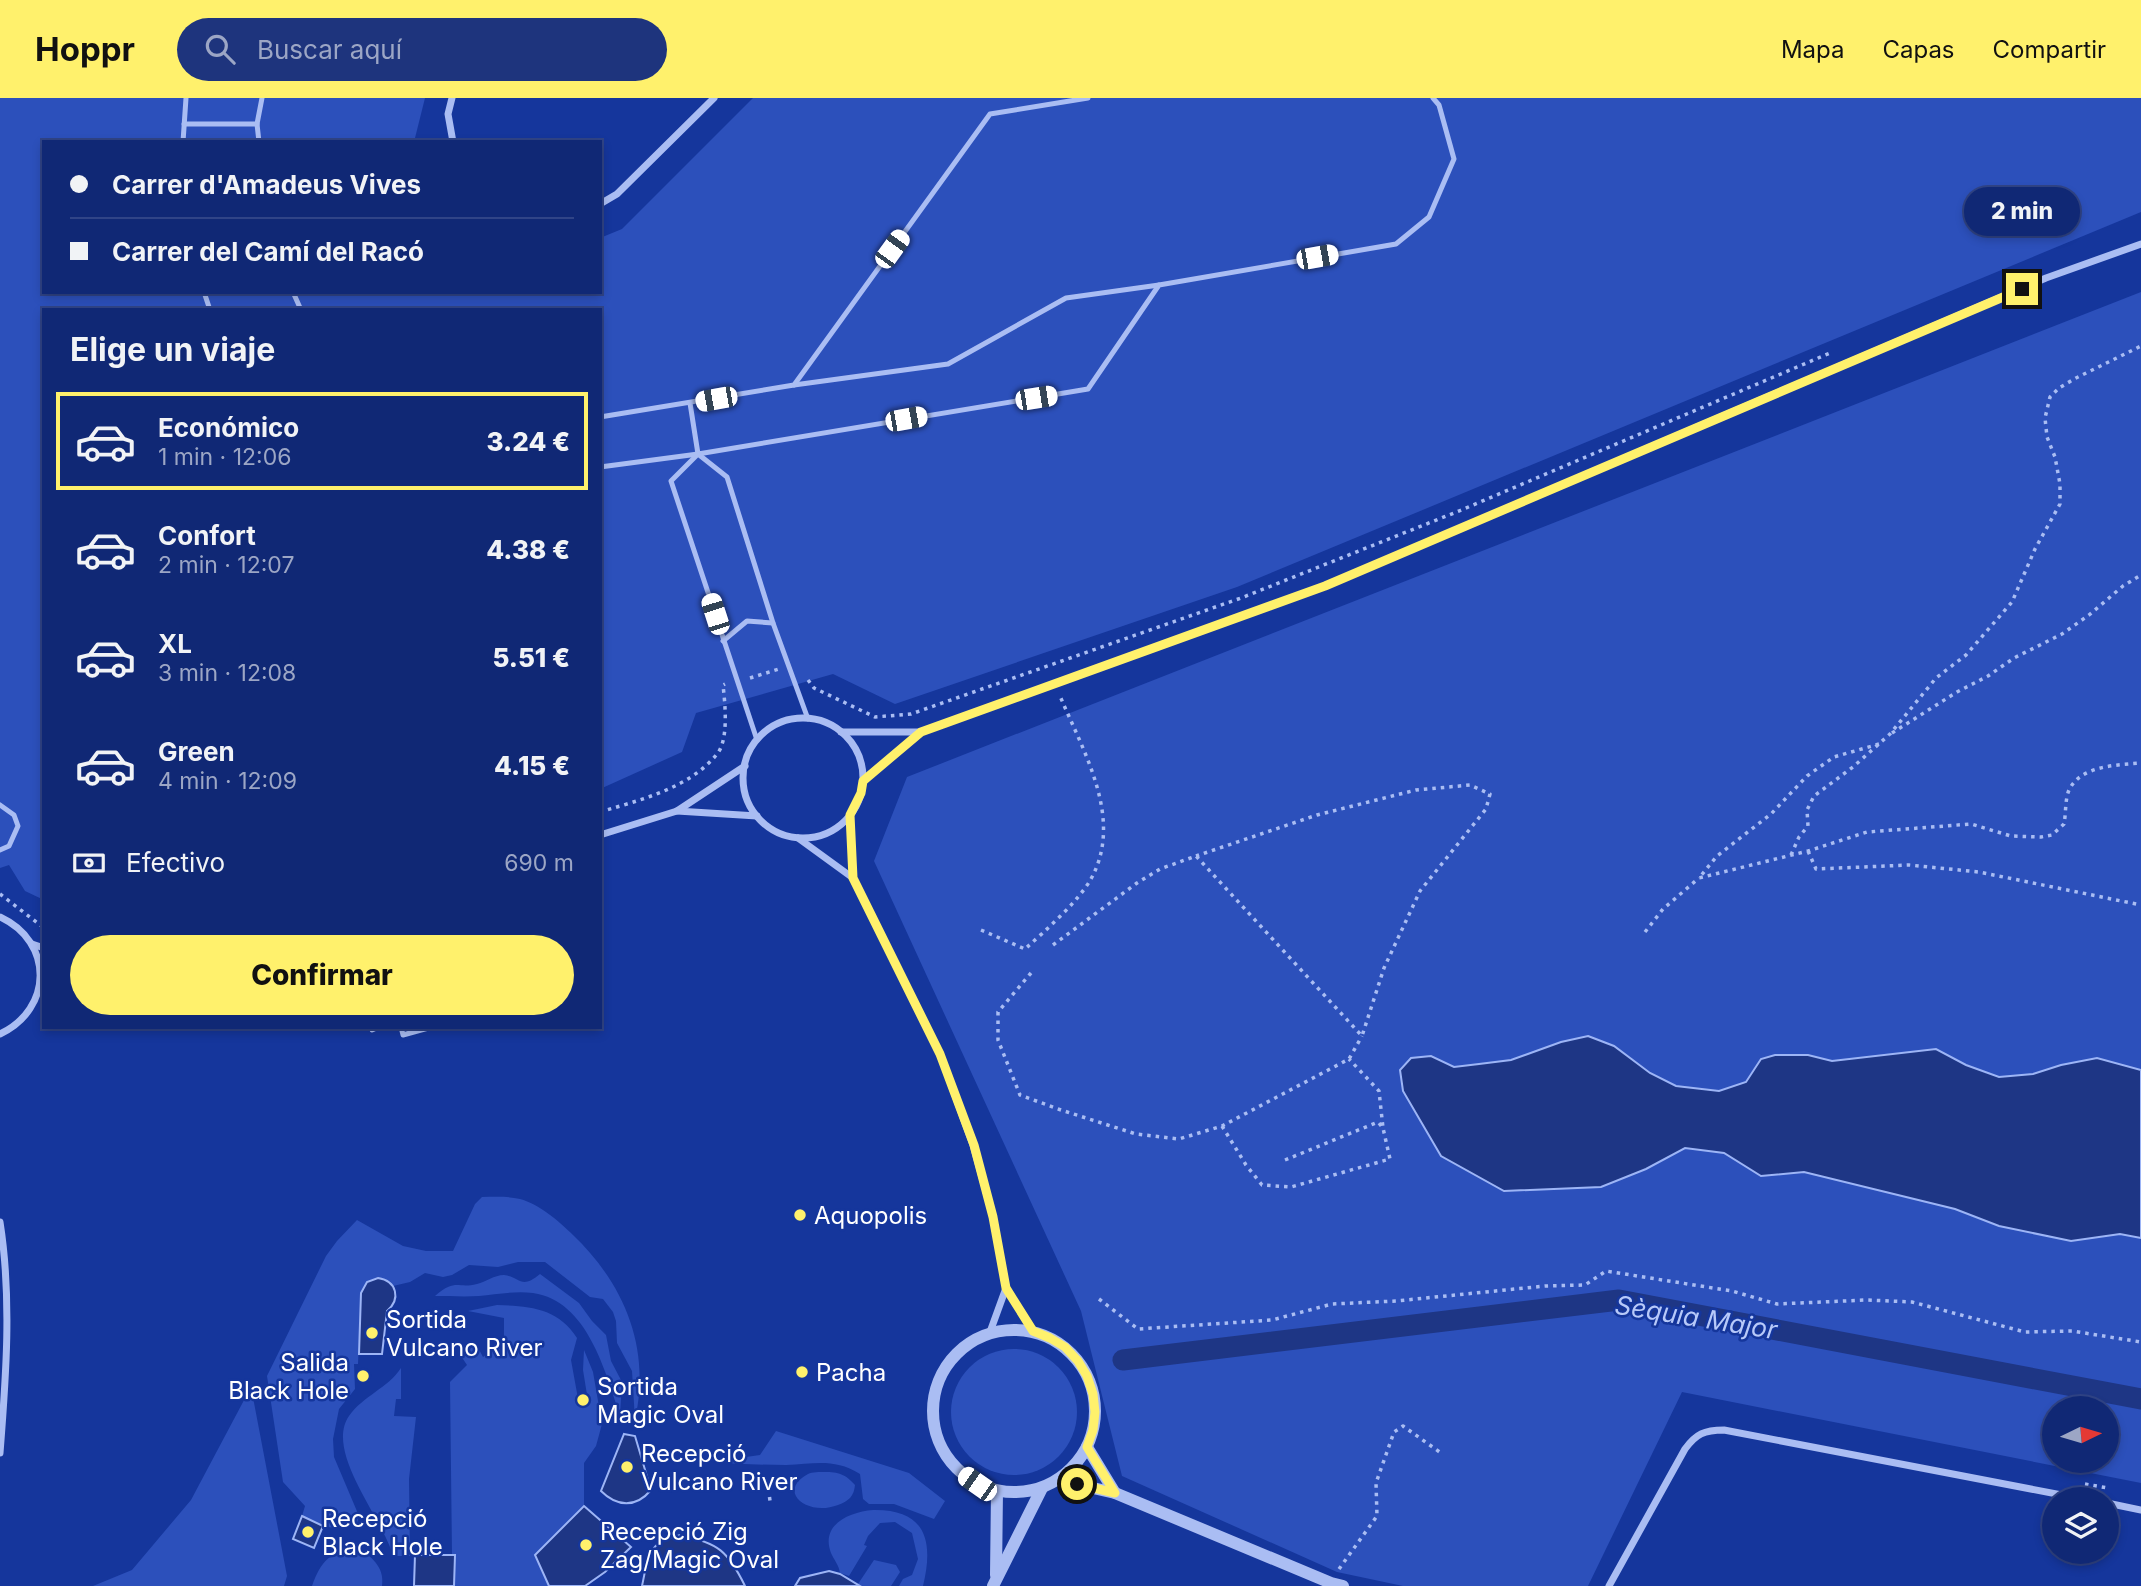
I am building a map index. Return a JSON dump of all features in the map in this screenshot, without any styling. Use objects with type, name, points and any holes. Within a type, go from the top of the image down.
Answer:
[{"type":"street","points":[[452,98],[449,114],[453,140]]},
{"type":"street","points":[[602,203],[617,194],[715,98]]},
{"type":"street","points":[[841,732],[921,732],[1325,586],[2046,278],[2141,244]]},
{"type":"street","points":[[786,721],[820,721],[841,732],[858,754],[863,781],[861,793],[850,815],[827,834],[812,838],[797,838],[775,831],[757,816],[749,805],[745,792],[747,756],[757,740],[786,721]]},
{"type":"street","points":[[863,781],[921,732]]},
{"type":"street","points":[[602,834],[677,811],[745,766]]},
{"type":"street","points":[[677,811],[757,816]]},
{"type":"street","points":[[850,815],[853,878],[940,1054],[974,1145],[993,1217],[1006,1288],[1033,1331]]},
{"type":"street","points":[[797,838],[853,878]]},
{"type":"street","points":[[0,918],[23,932],[32,944],[39,961],[40,980],[40,996],[27,1015],[13,1028],[0,1034]]},
{"type":"street","points":[[32,944],[42,947]]},
{"type":"street","points":[[0,1222],[5,1256],[6,1373],[0,1453]]},
{"type":"street","points":[[990,1332],[1006,1288]]},
{"type":"street","points":[[1004,1329],[1033,1331],[1065,1347],[1078,1361],[1093,1394],[1093,1430],[1079,1460],[1058,1479],[1042,1488],[1027,1491],[997,1491],[977,1484],[945,1455],[936,1436],[932,1414],[934,1393],[942,1373],[954,1355],[971,1341],[1004,1329]]},
{"type":"street","points":[[1609,1586],[1685,1449],[1695,1435],[1708,1430],[1737,1433],[2042,1491]]},
{"type":"street","points":[[1087,1447],[1115,1493]]},
{"type":"street","points":[[1058,1479],[1115,1493],[1337,1585]]},
{"type":"street","points":[[995,1582],[1042,1488]]},
{"type":"street","points":[[995,1582],[997,1491]]},
{"type":"street","points":[[2119,1505],[2141,1510]]},
{"type":"lane","points":[[183,140],[186,98]]},
{"type":"lane","points":[[258,140],[257,124],[262,98]]},
{"type":"lane","points":[[794,385],[990,114],[1088,98]]},
{"type":"lane","points":[[602,417],[794,385],[948,364],[1066,298],[1159,285],[1396,244],[1429,217],[1454,159],[1439,105],[1433,98]]},
{"type":"lane","points":[[184,124],[257,124]]},
{"type":"lane","points":[[602,467],[698,454],[1088,389],[1159,285]]},
{"type":"lane","points":[[690,403],[698,454],[727,477],[773,623],[808,719]]},
{"type":"lane","points":[[698,454],[671,481],[757,740]]},
{"type":"lane","points":[[723,641],[747,621],[773,623]]},
{"type":"lane","points":[[0,805],[14,815],[18,826],[9,846],[0,850]]},
{"type":"lane","points":[[402,1029],[403,1035],[425,1029]]},
{"type":"path","points":[[1890,734],[1936,678],[1965,655],[1999,619],[2012,601],[2035,549],[2050,526],[2060,504],[2060,484],[2055,457],[2047,437],[2045,418],[2050,397],[2076,378],[2141,346]]},
{"type":"path","points":[[602,810],[638,800],[688,779],[718,753],[727,715],[723,685],[799,663],[814,688],[875,717],[911,714],[1241,598],[1459,512],[1835,352]]},
{"type":"path","points":[[1791,855],[1798,837],[1808,826],[1808,810],[1814,796],[1890,734],[2014,658],[2063,634],[2141,575]]},
{"type":"path","points":[[981,930],[1025,949],[1056,920],[1091,879],[1105,841],[1099,789],[1055,683]]},
{"type":"path","points":[[1645,932],[1663,909],[1699,878],[1717,856],[1771,814],[1807,776],[1834,757],[1878,744]]},
{"type":"path","points":[[1699,878],[1791,855],[1867,832],[1971,824],[2011,836],[2052,835],[2064,824],[2069,790],[2084,773],[2141,763]]},
{"type":"path","points":[[1031,973],[998,1012],[998,1040],[1020,1095],[1136,1134],[1179,1139],[1222,1126],[1349,1059],[1362,1036],[1384,968],[1420,891],[1486,809],[1490,794],[1470,785],[1416,789],[1317,815],[1196,856],[1160,869],[1137,883],[1053,945]]},
{"type":"path","points":[[1808,850],[1816,869],[1909,865],[1979,872],[2141,905]]},
{"type":"path","points":[[1196,856],[1362,1036]]},
{"type":"path","points":[[0,894],[42,926]]},
{"type":"path","points":[[1222,1126],[1262,1185],[1291,1187],[1390,1159],[1379,1091],[1349,1059]]},
{"type":"path","points":[[1285,1160],[1377,1122],[1383,1128]]},
{"type":"path","points":[[1099,1299],[1138,1329],[1272,1320],[1332,1304],[1585,1285],[1606,1271],[1732,1291],[1777,1304],[1866,1300],[1912,1302],[2025,1332],[2072,1331],[2141,1342]]},
{"type":"path","points":[[1337,1585],[1377,1516],[1376,1483],[1394,1432],[1403,1426],[1441,1452]]},
{"type":"path","points":[[2075,1482],[2104,1487]]},
{"type":"path","points":[[768,1499],[775,1498]]},
{"type":"shaded area","points":[[0,98],[425,98],[414,140],[42,140],[42,294],[602,294],[602,237],[622,229],[753,98],[2141,98],[2141,212],[1237,587],[895,704],[833,674],[696,713],[682,752],[602,788],[602,308],[42,308],[42,899],[25,891],[9,865],[0,868]]},
{"type":"shaded area","points":[[2141,292],[2141,1483],[2096,1474],[2119,1474],[2119,1396],[2042,1396],[2042,1463],[1682,1392],[1588,1586],[1403,1586],[1337,1572],[1122,1476],[1081,1311],[874,861],[907,777]]},
{"type":"shaded area","points":[[1588,1036],[1614,1046],[1650,1073],[1676,1086],[1719,1091],[1746,1082],[1761,1059],[1775,1055],[1808,1055],[1832,1061],[1936,1049],[1966,1065],[1999,1077],[2033,1074],[2097,1058],[2141,1070],[2141,1238],[2120,1234],[2071,1241],[1999,1226],[1955,1209],[1804,1172],[1761,1176],[1724,1153],[1685,1148],[1646,1169],[1601,1187],[1504,1191],[1441,1156],[1403,1091],[1400,1070],[1411,1058],[1431,1056],[1454,1067],[1479,1064],[1511,1060],[1561,1042]]},
{"type":"shaded area","points":[[482,1197],[515,1198],[541,1209],[573,1235],[607,1275],[630,1319],[636,1343],[639,1393],[635,1420],[632,1371],[617,1343],[613,1312],[603,1299],[590,1297],[545,1262],[518,1262],[498,1267],[469,1265],[452,1275],[443,1277],[425,1273],[410,1282],[393,1286],[384,1280],[375,1280],[367,1284],[361,1293],[358,1364],[354,1364],[355,1389],[339,1409],[333,1439],[334,1457],[359,1516],[357,1523],[336,1528],[302,1516],[305,1506],[283,1482],[267,1376],[326,1256],[357,1220],[403,1246],[426,1251],[453,1251],[475,1204]]},
{"type":"shaded area","points":[[540,1274],[579,1303],[606,1335],[611,1361],[622,1382],[620,1415],[592,1341],[568,1309],[552,1299],[526,1292],[435,1296],[448,1287],[477,1284],[500,1275],[524,1282]]},
{"type":"shaded area","name":"Sortida Vulcano River","points":[[378,1278],[389,1283],[395,1291],[394,1301],[387,1311],[382,1354],[359,1354],[361,1293],[367,1282]]},
{"type":"shaded area","points":[[497,1305],[521,1306],[542,1311],[561,1320],[569,1328],[577,1338],[571,1360],[579,1404],[588,1401],[583,1370],[584,1350],[593,1372],[602,1424],[596,1446],[584,1463],[584,1506],[535,1555],[549,1586],[454,1586],[450,1382],[467,1365],[461,1356],[476,1344],[483,1357],[504,1342],[504,1318],[468,1311]]},
{"type":"shaded area","points":[[1014,1349],[1038,1354],[1058,1368],[1072,1388],[1077,1412],[1072,1436],[1058,1456],[1038,1470],[1014,1475],[990,1470],[970,1456],[956,1436],[951,1412],[956,1388],[970,1368],[990,1354]]},
{"type":"shaded area","points":[[401,1368],[401,1399],[396,1399],[394,1416],[416,1417],[409,1479],[410,1556],[393,1556],[350,1467],[344,1448],[343,1431],[355,1409]]},
{"type":"shaded area","points":[[251,1387],[287,1576],[284,1586],[93,1586],[132,1570],[191,1500]]},
{"type":"shaded area","points":[[776,1431],[909,1473],[945,1501],[934,1519],[894,1504],[869,1504],[863,1499],[860,1474],[842,1466],[824,1463],[725,1463],[732,1459],[760,1455]]},
{"type":"shaded area","name":"Recepció Vulcano River","points":[[624,1434],[635,1436],[651,1490],[639,1500],[626,1503],[613,1500],[601,1491]]},
{"type":"shaded area","points":[[810,1473],[841,1474],[855,1485],[850,1498],[826,1508],[806,1505],[795,1494],[795,1488],[799,1481]]},
{"type":"shaded area","name":"Recepció Zig Zag/Magic Oval","points":[[584,1506],[631,1547],[605,1572],[585,1586],[549,1586],[535,1555]]},
{"type":"shaded area","points":[[873,1510],[905,1515],[922,1531],[927,1555],[923,1586],[899,1586],[903,1579],[912,1575],[918,1559],[912,1533],[895,1522],[880,1523],[868,1536],[864,1545],[867,1546],[849,1576],[840,1573],[829,1543],[833,1527],[855,1513]]},
{"type":"shaded area","name":"Recepció Black Hole","points":[[302,1516],[323,1526],[314,1548],[293,1539]]},
{"type":"shaded area","points":[[681,1535],[704,1541],[720,1550],[733,1564],[745,1586],[642,1586],[651,1552],[662,1541]]},
{"type":"shaded area","points":[[356,1546],[379,1567],[382,1586],[312,1586],[319,1570],[328,1559],[339,1551]]},
{"type":"shaded area","points":[[415,1555],[455,1555],[454,1586],[414,1586]]},
{"type":"shaded area","points":[[874,1560],[896,1565],[900,1572],[891,1586],[858,1584]]},
{"type":"shaded area","points":[[829,1571],[860,1586],[795,1586],[800,1578]]},
{"type":"waterway","name":"Sèquia Major","points":[[1123,1360],[1619,1300],[2141,1399]]},
{"type":"place","name":"Aquopolis","points":[[800,1215]]},
{"type":"place","name":"Sortida Vulcano River","points":[[372,1333]]},
{"type":"place","name":"Pacha","points":[[802,1372]]},
{"type":"place","name":"Salida Black Hole","points":[[363,1376]]},
{"type":"place","name":"Sortida Magic Oval","points":[[583,1400]]},
{"type":"place","name":"Recepció Vulcano River","points":[[627,1467]]},
{"type":"place","name":"Recepció Black Hole","points":[[308,1532]]},
{"type":"place","name":"Recepció Zig Zag/Magic Oval","points":[[586,1545]]},
{"type":"route","points":[[1077,1484],[1115,1493],[1087,1447],[1093,1430],[1093,1394],[1078,1361],[1065,1347],[1033,1331],[1006,1288],[993,1217],[974,1145],[940,1054],[853,878],[850,815],[857,805],[863,781],[921,732],[1325,586],[2022,289]]}]
